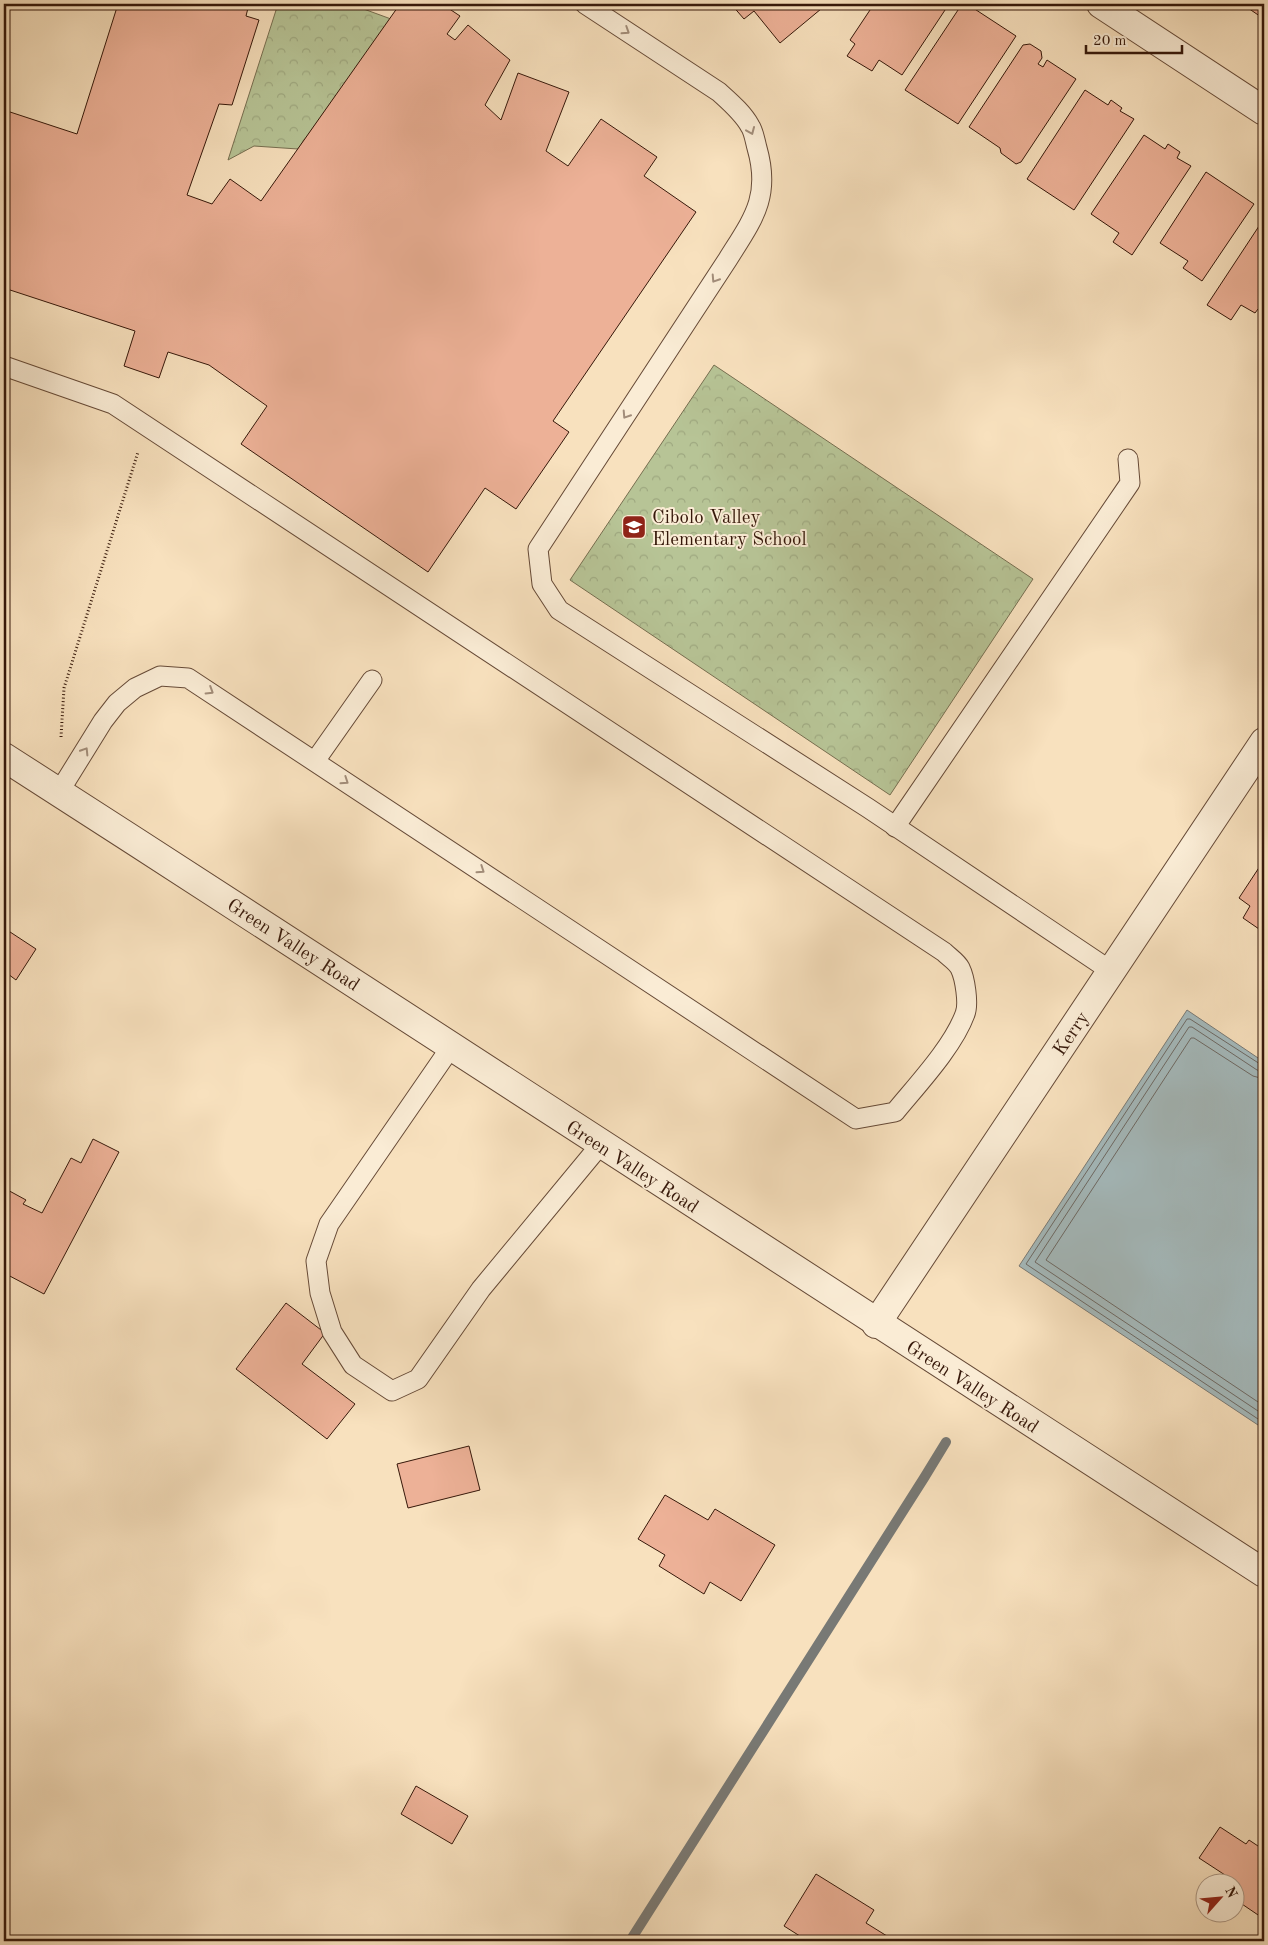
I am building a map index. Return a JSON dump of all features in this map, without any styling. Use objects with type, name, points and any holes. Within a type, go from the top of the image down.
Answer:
[{"type":"street","points":[[1101,4],[1264,111]]},
{"type":"street","name":"Kerry","points":[[876,1324],[1264,742]]},
{"type":"street","name":"Green Valley Road","points":[[4,757],[876,1324],[1264,1573]]},
{"type":"lane","points":[[585,4],[719,92],[735,107],[751,127],[761,163],[762,193],[752,222],[538,550],[542,584],[559,610],[896,827],[1112,970]]},
{"type":"lane","points":[[4,366],[113,404],[147,425],[944,952],[960,968],[966,989],[966,1013],[938,1059],[895,1112],[856,1119],[188,678],[160,676],[135,688],[117,704],[103,722],[59,792]]},
{"type":"lane","points":[[896,827],[1130,482],[1128,459]]},
{"type":"lane","points":[[315,761],[372,680]]},
{"type":"lane","points":[[451,1047],[330,1224],[316,1261],[320,1293],[332,1332],[353,1365],[384,1386],[392,1391],[418,1379],[480,1289],[601,1144]]},
{"type":"path","points":[[61,745],[64,688],[147,425]]},
{"type":"green space","points":[[278,4],[350,4],[391,19],[298,149],[254,146],[228,160]]},
{"type":"green space","points":[[714,365],[1033,579],[890,795],[570,580]]},
{"type":"water","points":[[1187,1010],[1264,1062],[1264,1429],[1019,1266]]},
{"type":"building","points":[[118,4],[249,4],[246,16],[259,20],[232,105],[219,104],[187,195],[212,204],[230,179],[261,201],[400,4],[442,4],[460,16],[447,34],[455,40],[468,25],[510,60],[485,105],[501,120],[518,73],[569,92],[546,151],[568,166],[601,119],[657,157],[644,176],[696,212],[553,421],[569,432],[516,509],[485,488],[428,572],[241,444],[267,406],[209,365],[168,352],[159,378],[124,366],[135,331],[4,288],[4,110],[77,134]]},
{"type":"building","points":[[731,4],[827,4],[780,43],[754,11],[744,19]]},
{"type":"building","points":[[874,4],[949,4],[902,75],[879,60],[872,71],[847,56],[855,44],[850,40]]},
{"type":"building","points":[[962,4],[967,4],[1016,36],[958,124],[905,90]]},
{"type":"building","points":[[1251,4],[1264,4],[1264,19],[1248,8]]},
{"type":"building","points":[[1030,44],[1041,51],[1042,58],[1038,64],[1043,67],[1047,60],[1076,79],[1021,162],[1016,164],[1001,153],[1000,148],[969,127],[1023,45]]},
{"type":"building","points":[[1085,90],[1108,105],[1111,100],[1122,108],[1120,111],[1134,119],[1074,210],[1027,179]]},
{"type":"building","points":[[1144,135],[1165,149],[1168,144],[1180,152],[1177,158],[1191,166],[1132,255],[1113,242],[1119,233],[1091,214]]},
{"type":"building","points":[[1206,172],[1254,204],[1202,281],[1183,268],[1188,261],[1160,243]]},
{"type":"building","points":[[1263,220],[1264,312],[1258,309],[1255,313],[1241,305],[1231,320],[1207,305]]},
{"type":"building","points":[[1264,860],[1264,922],[1259,929],[1243,918],[1250,906],[1239,898]]},
{"type":"building","points":[[4,928],[36,949],[16,980],[4,971]]},
{"type":"building","points":[[93,1139],[119,1152],[44,1294],[4,1273],[4,1188],[26,1200],[23,1204],[42,1213],[71,1158],[81,1163]]},
{"type":"building","points":[[286,1303],[325,1333],[302,1364],[355,1404],[327,1439],[236,1369]]},
{"type":"building","points":[[469,1446],[480,1490],[408,1508],[397,1464]]},
{"type":"building","points":[[665,1495],[708,1520],[715,1509],[775,1545],[741,1601],[710,1582],[704,1594],[659,1566],[665,1555],[638,1539]]},
{"type":"building","points":[[416,1786],[468,1816],[452,1844],[401,1814]]},
{"type":"building","points":[[1220,1827],[1246,1844],[1249,1840],[1264,1850],[1264,1919],[1246,1907],[1246,1872],[1220,1872],[1199,1858]]},
{"type":"building","points":[[816,1874],[874,1910],[866,1923],[895,1941],[801,1941],[803,1938],[784,1926]]},
{"type":"waterway","points":[[630,1941],[946,1442]]},
{"type":"place","name":"Cibolo Valley Elementary School","points":[[634,527]]}]
